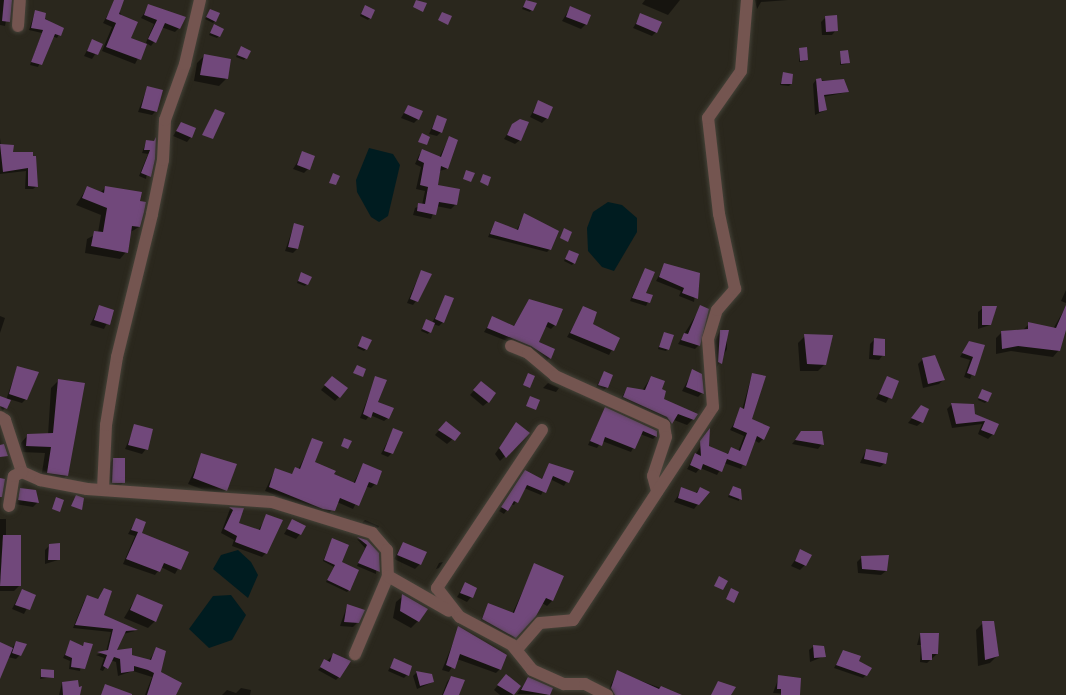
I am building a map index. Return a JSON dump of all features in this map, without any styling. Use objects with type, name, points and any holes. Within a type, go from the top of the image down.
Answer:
[{"type":"street","points":[[18,26],[20,0]]},
{"type":"street","points":[[104,489],[106,425],[117,357],[163,160],[165,120],[185,64],[200,0]]},
{"type":"street","points":[[388,576],[518,648],[540,623],[573,620],[713,407],[708,339],[717,309],[735,289],[719,213],[708,118],[741,71],[747,0]]},
{"type":"street","points":[[511,346],[528,353],[555,376],[664,425],[666,437],[653,476],[657,491]]},
{"type":"street","points":[[0,417],[5,420],[22,472],[40,480],[104,489],[272,502],[334,518],[372,533],[387,550],[388,576],[355,654]]},
{"type":"street","points":[[542,430],[437,588],[460,617],[515,646],[532,670],[564,684],[585,684],[607,695]]},
{"type":"street","points":[[9,506],[14,476],[22,472]]},
{"type":"water","points":[[369,148],[393,154],[400,165],[388,216],[379,222],[371,217],[357,192],[356,180]]},
{"type":"water","points":[[608,202],[622,205],[637,218],[637,232],[614,271],[602,267],[588,251],[587,228],[593,212]]},
{"type":"water","points":[[238,550],[251,562],[258,575],[248,598],[213,569],[221,555]]},
{"type":"water","points":[[231,595],[246,615],[232,640],[209,648],[189,629],[213,596]]},
{"type":"building","points":[[4,0],[12,0],[10,22],[2,21]]},
{"type":"building","points":[[114,0],[124,0],[119,14],[138,22],[131,38],[147,44],[141,60],[106,47],[116,23],[106,19]]},
{"type":"building","points":[[416,0],[427,3],[423,12],[413,7]]},
{"type":"building","points":[[526,0],[537,3],[533,11],[523,7]]},
{"type":"building","points":[[148,4],[186,17],[180,29],[165,23],[156,43],[148,39],[157,20],[144,15]]},
{"type":"building","points":[[365,5],[375,10],[371,19],[361,14]]},
{"type":"building","points":[[570,6],[591,15],[587,25],[566,17]]},
{"type":"building","points":[[210,9],[220,13],[216,22],[206,17]]},
{"type":"building","points":[[35,10],[46,13],[45,19],[64,28],[61,36],[55,34],[42,65],[31,62],[43,30],[31,28]]},
{"type":"building","points":[[442,12],[452,16],[448,25],[438,20]]},
{"type":"building","points":[[640,13],[662,22],[657,33],[636,24]]},
{"type":"building","points":[[837,15],[838,31],[826,32],[825,16]]},
{"type":"building","points":[[214,24],[224,29],[220,37],[210,33]]},
{"type":"building","points":[[92,39],[103,44],[98,55],[87,51]]},
{"type":"building","points":[[241,46],[251,51],[247,59],[237,55]]},
{"type":"building","points":[[807,47],[808,60],[800,61],[799,48]]},
{"type":"building","points":[[848,50],[850,63],[841,64],[840,51]]},
{"type":"building","points":[[204,54],[231,59],[228,79],[200,75]]},
{"type":"building","points":[[783,72],[793,74],[792,84],[781,84]]},
{"type":"building","points":[[821,78],[822,81],[844,79],[849,92],[824,95],[827,110],[819,112],[816,79]]},
{"type":"building","points":[[147,86],[163,90],[157,112],[141,108]]},
{"type":"building","points":[[538,100],[553,107],[548,119],[533,113]]},
{"type":"building","points":[[408,105],[423,111],[419,120],[404,113]]},
{"type":"building","points":[[215,109],[225,113],[213,139],[202,135]]},
{"type":"building","points":[[437,115],[447,119],[442,133],[432,129]]},
{"type":"building","points":[[520,119],[529,122],[521,141],[507,135],[512,124]]},
{"type":"building","points":[[181,122],[196,128],[192,138],[176,131]]},
{"type":"building","points":[[422,133],[430,137],[427,145],[418,142]]},
{"type":"building","points":[[449,136],[458,140],[448,169],[441,166],[438,185],[460,189],[457,205],[439,202],[436,215],[417,211],[418,203],[425,204],[428,187],[420,185],[424,163],[418,160],[422,149],[441,157]]},
{"type":"building","points":[[156,137],[151,177],[141,173],[150,150],[144,150],[146,140],[154,141]]},
{"type":"building","points":[[0,144],[14,145],[13,152],[33,152],[33,156],[36,156],[38,187],[28,186],[28,168],[3,172]]},
{"type":"building","points":[[302,151],[315,156],[310,170],[297,165]]},
{"type":"building","points":[[466,170],[475,173],[471,182],[463,179]]},
{"type":"building","points":[[333,173],[340,176],[336,185],[329,183]]},
{"type":"building","points":[[483,174],[491,177],[488,186],[480,182]]},
{"type":"building","points":[[87,186],[104,193],[105,186],[142,192],[140,201],[146,202],[144,212],[140,227],[132,226],[128,253],[91,246],[94,231],[103,232],[107,208],[82,198]]},
{"type":"building","points":[[524,213],[559,231],[551,250],[490,234],[495,221],[518,230]]},
{"type":"building","points":[[294,223],[304,226],[298,249],[288,247]]},
{"type":"building","points":[[564,228],[572,232],[568,242],[560,238]]},
{"type":"building","points":[[569,250],[579,254],[575,264],[565,259]]},
{"type":"building","points":[[664,263],[700,273],[698,299],[682,293],[684,288],[659,277]]},
{"type":"building","points":[[645,268],[655,272],[646,293],[653,295],[650,303],[632,298]]},
{"type":"building","points":[[421,270],[432,274],[418,302],[410,299]]},
{"type":"building","points":[[301,272],[312,277],[308,285],[298,281]]},
{"type":"building","points":[[445,295],[454,298],[444,323],[435,319]]},
{"type":"building","points":[[529,299],[563,309],[556,326],[548,322],[539,342],[555,349],[551,359],[531,346],[487,328],[492,316],[514,326]]},
{"type":"building","points":[[99,305],[114,310],[110,325],[94,320]]},
{"type":"building","points":[[700,305],[709,309],[700,346],[681,340],[684,333],[688,334]]},
{"type":"building","points":[[1066,305],[1066,330],[1060,351],[1018,346],[1002,349],[1001,331],[1028,329],[1028,322],[1056,328]]},
{"type":"building","points":[[583,306],[597,312],[593,324],[620,338],[614,351],[570,333]]},
{"type":"building","points":[[982,306],[997,306],[991,325],[982,325]]},
{"type":"building","points":[[426,319],[435,323],[431,333],[422,329]]},
{"type":"building","points":[[720,330],[729,330],[722,364],[718,362]]},
{"type":"building","points":[[664,332],[674,335],[669,350],[659,347]]},
{"type":"building","points":[[804,334],[833,335],[826,365],[807,364]]},
{"type":"building","points":[[362,336],[372,340],[367,350],[358,346]]},
{"type":"building","points":[[874,338],[885,339],[885,356],[873,355]]},
{"type":"building","points":[[969,341],[985,345],[975,376],[967,373],[973,357],[962,353]]},
{"type":"building","points":[[935,355],[945,380],[928,384],[922,358]]},
{"type":"building","points":[[357,365],[366,369],[363,377],[353,373]]},
{"type":"building","points":[[17,366],[39,372],[27,400],[9,394]]},
{"type":"building","points":[[692,369],[702,374],[704,394],[686,387]]},
{"type":"building","points":[[604,371],[613,375],[608,388],[598,385]]},
{"type":"building","points":[[528,373],[535,376],[530,388],[523,385]]},
{"type":"building","points":[[752,373],[766,376],[752,419],[770,427],[764,440],[757,436],[746,466],[727,459],[722,472],[703,464],[701,470],[690,465],[695,453],[701,456],[700,441],[710,428],[709,446],[728,454],[731,447],[740,451],[747,433],[733,427],[740,407],[744,409]]},
{"type":"building","points":[[332,376],[348,388],[340,398],[324,385]]},
{"type":"building","points":[[375,376],[387,380],[378,402],[394,408],[389,419],[373,412],[371,418],[363,414]]},
{"type":"building","points":[[651,376],[665,381],[662,389],[666,391],[664,399],[698,414],[694,420],[678,414],[672,424],[667,417],[623,397],[627,387],[645,390]]},
{"type":"building","points":[[887,376],[899,381],[892,399],[879,394]]},
{"type":"building","points":[[58,379],[85,383],[68,476],[47,473],[51,447],[26,446],[27,434],[53,433]]},
{"type":"building","points":[[481,381],[496,393],[489,403],[473,390]]},
{"type":"building","points":[[982,389],[992,393],[988,402],[978,398]]},
{"type":"building","points":[[0,396],[11,400],[7,409],[0,406]]},
{"type":"building","points":[[530,396],[540,400],[536,410],[526,406]]},
{"type":"building","points":[[951,403],[974,404],[975,414],[999,424],[994,435],[981,430],[985,421],[956,424]]},
{"type":"building","points":[[921,405],[929,409],[923,423],[911,418]]},
{"type":"building","points":[[605,407],[657,431],[657,437],[643,431],[635,449],[605,437],[602,446],[590,441]]},
{"type":"building","points":[[446,421],[461,433],[455,441],[438,430]]},
{"type":"building","points":[[516,422],[530,433],[506,458],[499,448]]},
{"type":"building","points":[[134,424],[153,429],[148,450],[128,445]]},
{"type":"building","points":[[393,428],[403,432],[393,454],[384,451]]},
{"type":"building","points":[[801,431],[822,431],[824,445],[795,440]]},
{"type":"building","points":[[312,438],[323,442],[315,462],[336,471],[334,474],[355,483],[363,463],[382,471],[377,485],[369,482],[359,506],[340,498],[335,511],[323,509],[269,487],[275,468],[292,474],[295,467],[300,469]]},
{"type":"building","points":[[344,438],[352,441],[348,449],[341,446]]},
{"type":"building","points":[[4,444],[8,456],[0,457],[0,445]]},
{"type":"building","points":[[866,449],[888,453],[886,464],[864,459]]},
{"type":"building","points":[[201,453],[237,464],[227,491],[193,478]]},
{"type":"building","points":[[113,458],[125,458],[125,483],[112,483]]},
{"type":"building","points":[[549,463],[574,471],[569,483],[553,476],[546,493],[527,485],[518,503],[514,501],[508,511],[501,507],[525,470],[542,479]]},
{"type":"building","points":[[0,478],[5,479],[2,497],[0,497]]},
{"type":"building","points":[[733,486],[741,489],[742,500],[729,495]]},
{"type":"building","points":[[681,487],[697,493],[700,487],[710,492],[699,505],[678,498]]},
{"type":"building","points":[[20,488],[36,490],[39,503],[18,500]]},
{"type":"building","points":[[76,495],[84,498],[82,510],[71,506]]},
{"type":"building","points":[[56,497],[64,500],[60,512],[52,509]]},
{"type":"building","points":[[229,507],[244,508],[239,523],[260,530],[266,514],[283,520],[267,554],[235,542],[237,536],[224,529],[233,510]]},
{"type":"building","points":[[136,518],[146,522],[142,533],[189,552],[181,570],[164,563],[160,572],[126,559],[138,532],[131,530]]},
{"type":"building","points":[[292,519],[306,526],[301,535],[287,529]]},
{"type":"building","points":[[3,535],[21,535],[21,586],[0,586]]},
{"type":"building","points":[[357,537],[367,540],[379,553],[380,572],[358,563],[367,545]]},
{"type":"building","points":[[332,538],[349,545],[342,562],[359,570],[350,591],[327,580],[335,565],[324,560]]},
{"type":"building","points":[[403,542],[427,552],[421,565],[397,555]]},
{"type":"building","points":[[60,543],[60,560],[48,560],[49,544]]},
{"type":"building","points":[[800,549],[812,555],[806,566],[795,561]]},
{"type":"building","points":[[889,555],[887,571],[862,569],[861,556]]},
{"type":"building","points":[[534,563],[564,576],[553,601],[546,598],[536,616],[516,638],[482,619],[488,603],[514,613]]},
{"type":"building","points":[[719,576],[728,581],[723,590],[714,586]]},
{"type":"building","points":[[465,582],[477,588],[473,598],[460,593]]},
{"type":"building","points":[[104,588],[112,591],[104,615],[138,630],[126,631],[117,650],[132,648],[132,655],[151,660],[156,647],[166,651],[161,672],[182,683],[176,695],[147,695],[154,673],[148,670],[134,666],[134,671],[121,673],[120,659],[114,657],[108,669],[103,666],[107,655],[97,652],[108,650],[113,629],[75,625],[87,595],[98,599]]},
{"type":"building","points":[[731,588],[739,592],[734,603],[726,599]]},
{"type":"building","points":[[22,589],[36,595],[30,610],[15,605]]},
{"type":"building","points":[[137,594],[163,605],[156,622],[130,610]]},
{"type":"building","points":[[402,594],[428,609],[419,622],[400,611]]},
{"type":"building","points":[[347,604],[365,610],[359,623],[344,622]]},
{"type":"building","points":[[982,621],[994,621],[999,656],[985,660]]},
{"type":"building","points":[[458,626],[507,655],[501,670],[460,654],[455,669],[446,665]]},
{"type":"building","points":[[920,633],[939,633],[938,654],[932,654],[932,660],[922,660]]},
{"type":"building","points":[[70,640],[83,646],[84,642],[93,644],[85,669],[71,667],[72,658],[65,655]]},
{"type":"building","points":[[16,641],[27,644],[21,656],[12,653]]},
{"type":"building","points":[[0,642],[13,648],[0,679]]},
{"type":"building","points":[[813,645],[824,646],[826,657],[814,658]]},
{"type":"building","points":[[843,650],[861,656],[859,661],[872,668],[867,676],[836,665]]},
{"type":"building","points":[[333,653],[351,661],[340,678],[320,667],[324,659],[330,662]]},
{"type":"building","points":[[394,658],[412,666],[409,676],[390,668]]},
{"type":"building","points":[[41,669],[54,670],[54,678],[41,677]]},
{"type":"building","points":[[617,670],[659,689],[661,686],[682,695],[615,695],[611,688]]},
{"type":"building","points":[[416,671],[432,674],[434,682],[420,686]]},
{"type":"building","points":[[506,674],[521,686],[514,695],[497,685]]},
{"type":"building","points":[[778,675],[801,678],[800,695],[781,695],[781,689],[777,689]]},
{"type":"building","points":[[451,676],[465,680],[459,695],[443,695]]},
{"type":"building","points":[[528,677],[553,688],[550,695],[521,690]]},
{"type":"building","points":[[78,680],[79,687],[82,686],[80,695],[63,695],[62,682]]},
{"type":"building","points":[[718,681],[736,687],[731,695],[711,695]]},
{"type":"building","points":[[105,684],[132,694],[132,695],[101,695]]}]
